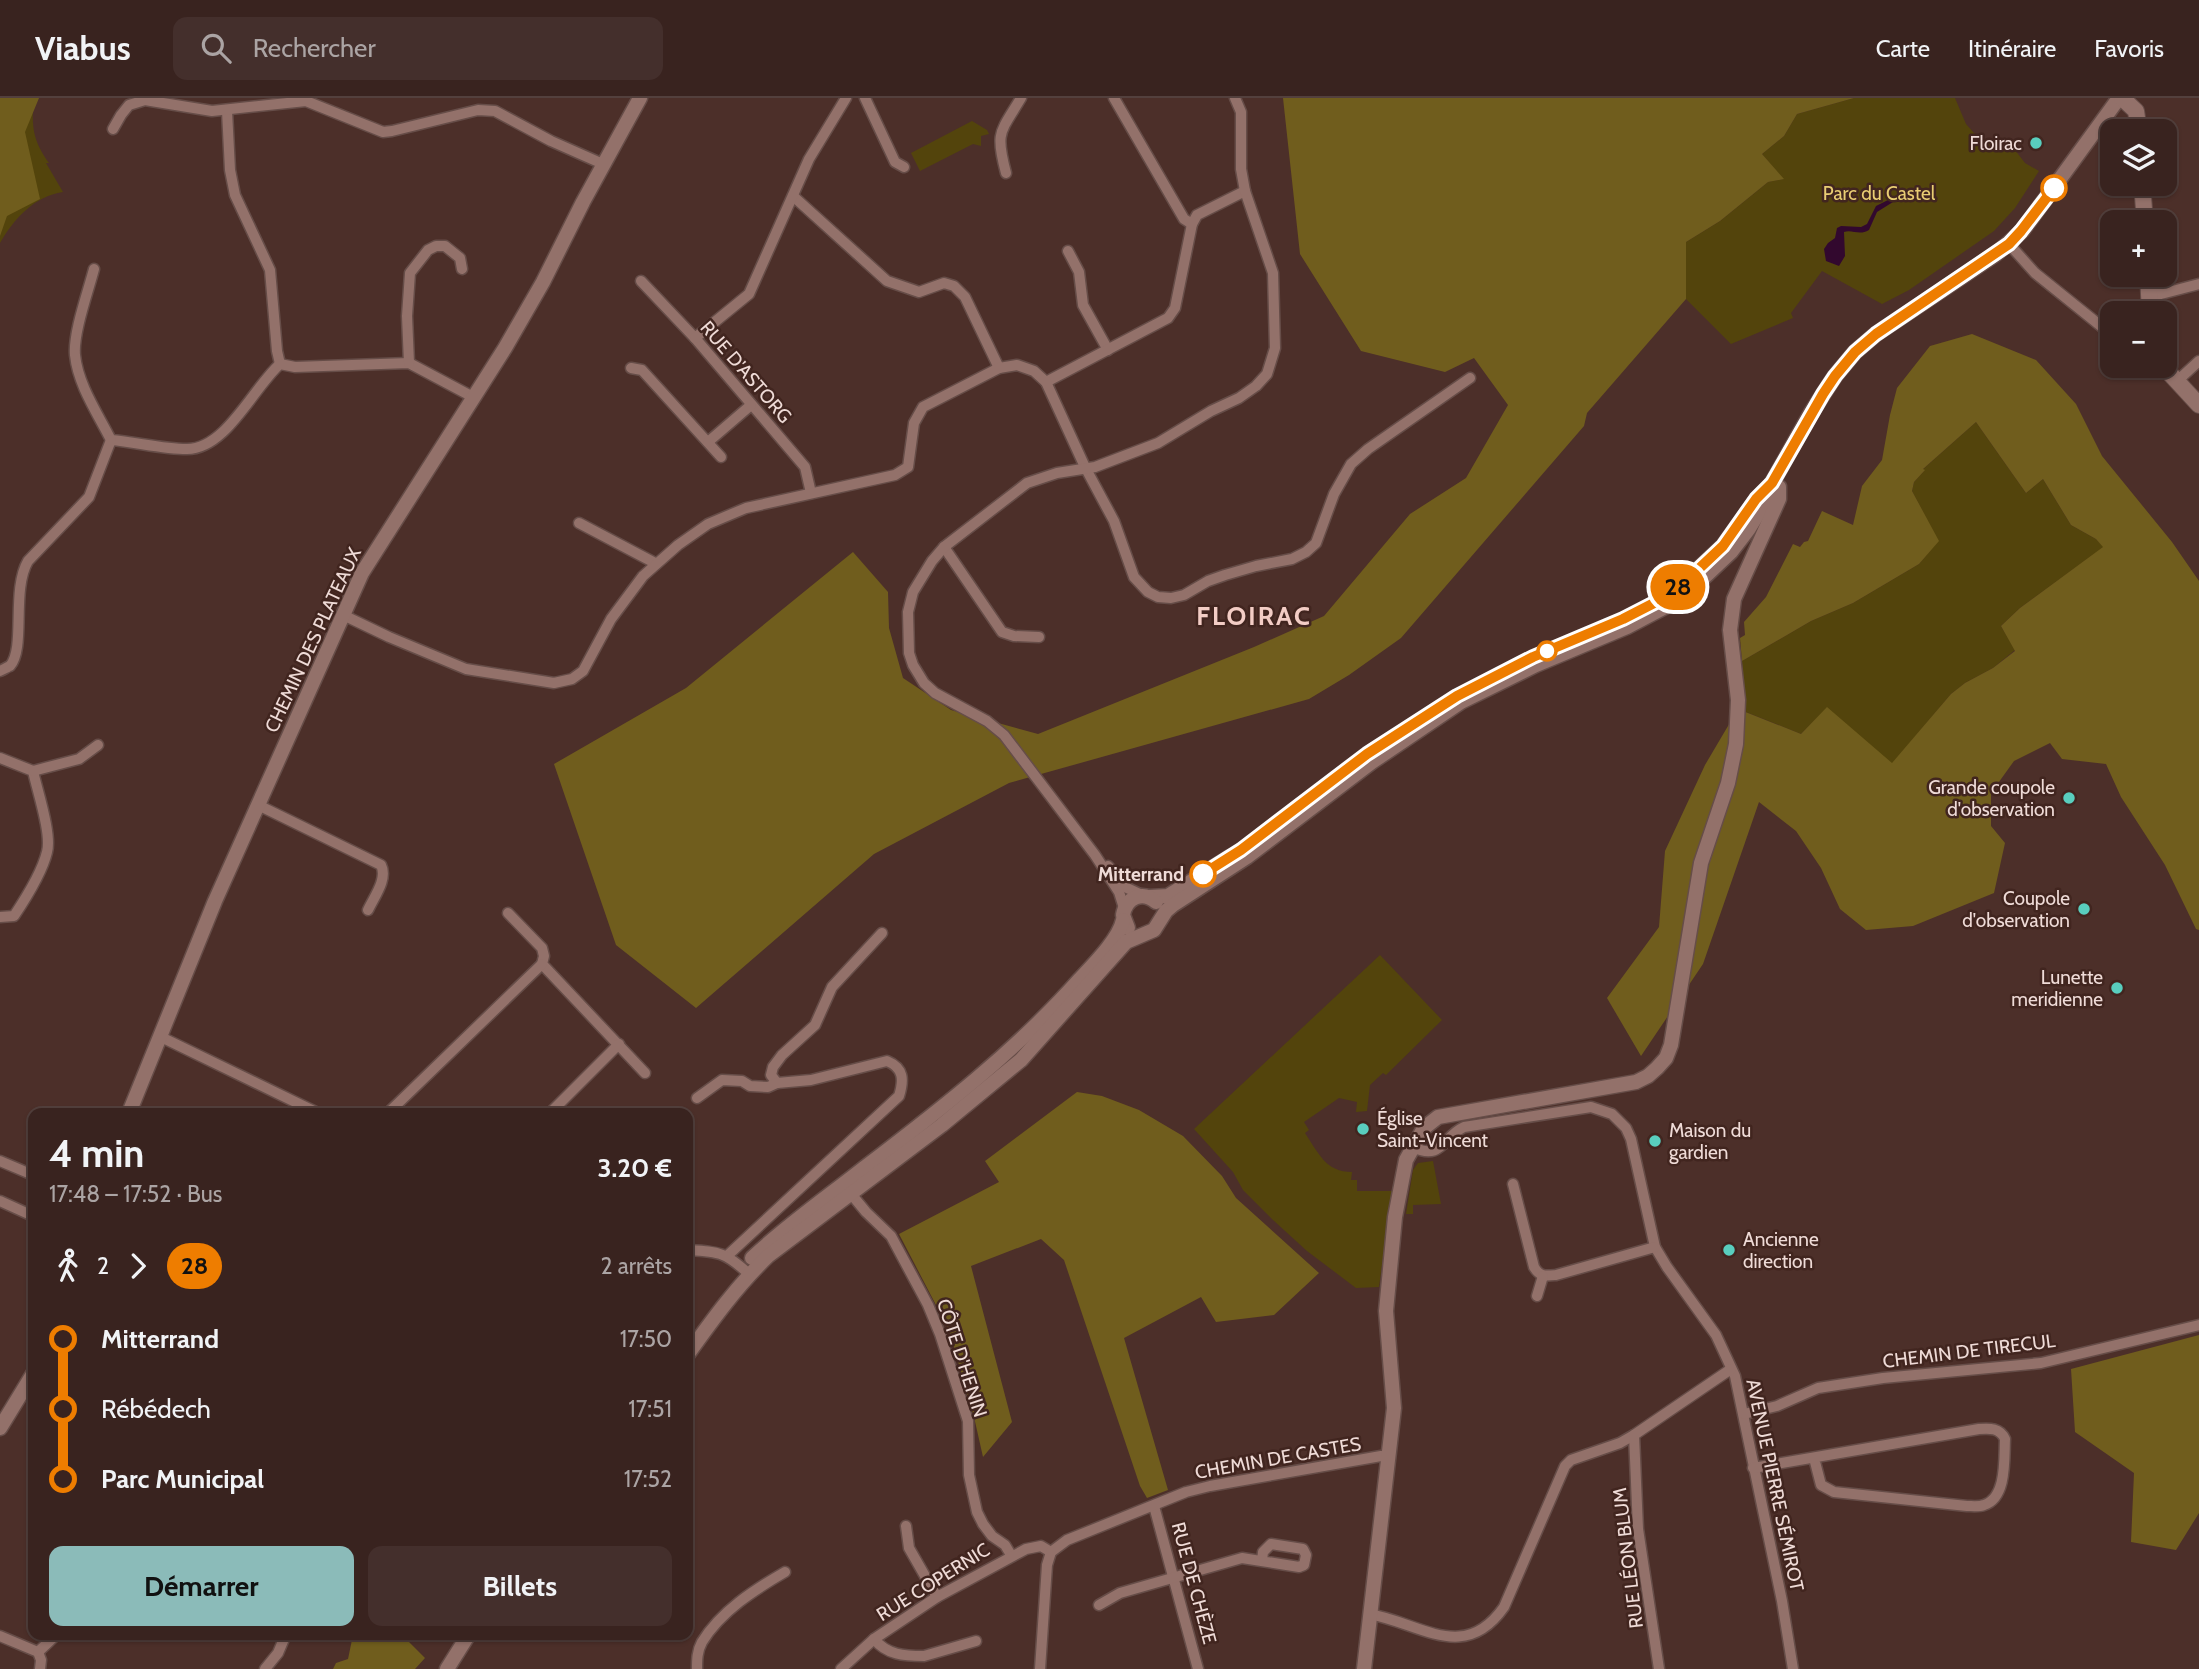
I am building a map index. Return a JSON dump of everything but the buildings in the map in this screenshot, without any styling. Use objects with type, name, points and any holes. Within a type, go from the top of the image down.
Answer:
[{"type":"main road","points":[[2121,98],[2136,111],[2137,119]]},
{"type":"main road","points":[[2149,287],[2149,301]]},
{"type":"main road","points":[[2173,378],[2199,405]]},
{"type":"street","name":"CHEMIN DES PLATEAUX","points":[[131,1108],[183,978],[364,570],[505,348],[640,98]]},
{"type":"street","points":[[695,338],[749,294],[809,159],[846,98]]},
{"type":"street","points":[[865,98],[895,162],[904,167]]},
{"type":"street","points":[[1006,173],[999,140],[1021,98]]},
{"type":"street","points":[[1114,98],[1184,219],[1192,224]]},
{"type":"street","points":[[1142,934],[1130,930],[1119,892],[1095,855],[1004,735],[987,721],[935,693],[924,683],[913,665],[907,633],[908,612],[913,592],[924,572],[944,547],[1027,483],[1058,473],[1095,467],[1158,443],[1211,411],[1240,398],[1267,374],[1275,348],[1273,273],[1245,191],[1241,169],[1241,111],[1236,98]]},
{"type":"street","points":[[693,1334],[786,1228],[942,1125],[1021,1060],[1126,942],[1154,930],[1173,905],[1247,857],[1372,761],[1461,702],[1536,665],[1627,627],[1680,597],[1713,570],[1731,552],[1764,505],[1772,483],[1823,394],[1855,352],[1876,334],[2009,244],[2121,98]]},
{"type":"street","points":[[113,129],[129,105],[145,100],[227,111],[306,100],[383,132],[487,109],[603,164]]},
{"type":"street","points":[[227,111],[231,183],[234,195],[270,270],[280,364]]},
{"type":"street","points":[[1046,382],[1168,318],[1175,308],[1192,224],[1197,215],[1245,191]]},
{"type":"street","points":[[793,196],[887,281],[919,292],[944,284],[954,286],[965,297],[999,368]]},
{"type":"street","points":[[2009,244],[2035,273],[2100,325]]},
{"type":"street","points":[[409,363],[407,316],[410,273],[428,250],[436,246],[445,246],[453,252],[460,258],[462,268]]},
{"type":"street","points":[[1068,251],[1079,272],[1083,305],[1108,350]]},
{"type":"street","points":[[0,671],[10,666],[18,650],[20,580],[23,569],[89,497],[111,440],[89,397],[75,352],[76,336],[94,269]]},
{"type":"street","name":"RUE D'ASTORG","points":[[641,281],[695,338],[805,467],[811,493]]},
{"type":"street","points":[[2149,295],[2199,284]]},
{"type":"street","points":[[2176,382],[2199,361]]},
{"type":"street","points":[[280,364],[295,367],[409,363],[472,397]]},
{"type":"street","points":[[111,440],[188,449],[201,447],[221,434],[280,364]]},
{"type":"street","points":[[344,615],[466,669],[554,683],[572,679],[583,671],[611,620],[643,576],[655,563],[708,524],[746,508],[895,475],[908,467],[914,423],[923,407],[999,368],[1017,365],[1034,371],[1046,382],[1085,467],[1114,520],[1134,577],[1148,592],[1158,597],[1171,598],[1184,595],[1225,575],[1256,565],[1292,559],[1306,552],[1316,543],[1334,494],[1351,464],[1368,449],[1469,378]]},
{"type":"street","points":[[631,368],[642,370],[722,457]]},
{"type":"street","points":[[708,442],[751,405]]},
{"type":"street","points":[[847,1189],[1028,1034],[1086,972],[1116,935],[1128,901],[1135,897],[1168,896],[1222,863],[1367,754],[1457,696],[1533,657],[1623,619],[1667,595],[1723,546],[1756,499],[1772,483]]},
{"type":"street","points":[[1364,1669],[1394,1395],[1386,1311],[1395,1217],[1404,1167],[1424,1128],[1438,1116],[1636,1082],[1648,1076],[1666,1058],[1678,1012],[1701,863],[1728,783],[1735,744],[1738,700],[1730,630],[1734,599],[1779,499],[1779,487],[1772,483]]},
{"type":"street","points":[[579,523],[655,563]]},
{"type":"street","points":[[944,547],[1002,632],[1014,636],[1039,637]]},
{"type":"street","points":[[0,758],[33,771],[79,759],[98,745]]},
{"type":"street","points":[[0,917],[14,916],[32,888],[47,852],[48,837],[33,771]]},
{"type":"street","points":[[258,805],[381,865],[383,878],[368,910]]},
{"type":"street","points":[[1095,855],[1127,888],[1160,906],[1161,919]]},
{"type":"street","points":[[393,1108],[542,964],[542,948],[508,913]]},
{"type":"street","points":[[777,1083],[771,1075],[773,1067],[782,1055],[815,1025],[832,987],[882,933]]},
{"type":"street","points":[[542,964],[645,1073]]},
{"type":"street","points":[[161,1037],[308,1108]]},
{"type":"street","points":[[555,1108],[619,1044]]},
{"type":"street","points":[[697,1098],[722,1080],[743,1081],[750,1086],[768,1087],[777,1083],[811,1080],[887,1061],[897,1065],[902,1074],[903,1083],[899,1096],[727,1256]]},
{"type":"street","name":"AVENUE PIERRE SÉMIROT","points":[[1412,1147],[1422,1151],[1435,1150],[1443,1146],[1458,1130],[1582,1108],[1605,1110],[1620,1120],[1629,1134],[1655,1247],[1716,1335],[1731,1369],[1744,1415],[1793,1669]]},
{"type":"street","points":[[0,1161],[28,1173]]},
{"type":"street","points":[[1513,1184],[1534,1267],[1543,1276],[1556,1275],[1655,1247]]},
{"type":"street","name":"CÔTE D'HENIN","points":[[847,1189],[891,1236],[928,1305],[968,1421],[969,1475],[977,1512],[992,1536],[1005,1545],[1011,1555]]},
{"type":"street","points":[[0,1201],[28,1214]]},
{"type":"street","points":[[693,1250],[718,1252],[746,1271]]},
{"type":"street","points":[[693,1347],[746,1271]]},
{"type":"street","points":[[1537,1296],[1543,1276]]},
{"type":"street","name":"CHEMIN DE TIRECUL","points":[[1744,1415],[1777,1406],[1818,1388],[1883,1378],[2040,1363],[2199,1325]]},
{"type":"street","points":[[1369,1614],[1448,1638],[1473,1635],[1485,1628],[1504,1607],[1565,1466],[1571,1460],[1620,1443],[1634,1435],[1731,1369]]},
{"type":"street","points":[[0,1428],[28,1383]]},
{"type":"street","points":[[1753,1468],[1979,1429],[1995,1429],[2002,1433],[2005,1439],[2002,1482],[1995,1498],[1983,1505],[1967,1506],[1834,1492],[1821,1485],[1814,1458]]},
{"type":"street","name":"RUE LÉON BLUM","points":[[1634,1435],[1638,1529],[1659,1669]]},
{"type":"street","name":"CHEMIN DE CASTES","points":[[1051,1552],[1067,1540],[1186,1492],[1381,1456],[1389,1457]]},
{"type":"street","name":"RUE DE CHÈZE","points":[[1154,1506],[1199,1669]]},
{"type":"street","points":[[906,1525],[909,1548],[936,1597]]},
{"type":"street","name":"RUE COPERNIC","points":[[841,1669],[874,1639],[936,1597],[1011,1555],[1041,1546],[1051,1552]]},
{"type":"street","points":[[1040,1669],[1051,1552]]},
{"type":"street","points":[[1099,1605],[1120,1593],[1242,1559],[1262,1562]]},
{"type":"street","points":[[697,1669],[697,1655],[701,1643],[720,1621],[756,1589],[785,1573]]},
{"type":"street","points":[[0,1636],[38,1652],[40,1669]]},
{"type":"street","points":[[874,1639],[889,1653],[915,1656],[924,1656],[976,1641]]},
{"type":"street","points":[[38,1652],[51,1640]]},
{"type":"street","points":[[265,1669],[278,1654],[284,1640]]},
{"type":"street","points":[[447,1669],[465,1640]]},
{"type":"green space","points":[[0,98],[33,105],[37,142],[63,192],[43,198],[25,210],[0,243]]},
{"type":"green space","name":"Parc du Castel","points":[[1854,98],[1955,98],[1966,124],[1974,133],[2015,150],[2025,163],[2039,171],[2015,208],[1994,231],[1909,290],[1882,304],[1822,271],[1791,313],[1793,318],[1731,344],[1686,299],[1686,242],[1720,221],[1768,182],[1783,179],[1762,154],[1784,136],[1797,114]]},
{"type":"green space","points":[[972,121],[989,134],[981,136],[981,146],[973,144],[920,171],[911,153]]},
{"type":"green space","points":[[1976,422],[2026,493],[2043,479],[2071,525],[2096,539],[2104,547],[2020,608],[2001,626],[2015,650],[1993,668],[1951,694],[1892,764],[1827,708],[1801,734],[1746,712],[1742,661],[1811,621],[1853,603],[1919,564],[1938,541],[1912,491],[1914,482],[1924,471],[1922,470]]},
{"type":"green space","points":[[1380,955],[1442,1020],[1386,1075],[1383,1073],[1370,1085],[1367,1111],[1356,1112],[1357,1102],[1339,1098],[1304,1122],[1309,1130],[1305,1133],[1319,1155],[1336,1169],[1352,1172],[1351,1180],[1357,1180],[1357,1191],[1392,1191],[1379,1287],[1356,1288],[1307,1251],[1273,1220],[1243,1190],[1233,1172],[1194,1129]]},
{"type":"green space","points":[[1433,1161],[1441,1204],[1413,1205],[1413,1214],[1406,1214],[1413,1170],[1418,1163]]},
{"type":"shaded area","points":[[0,98],[39,98],[25,132],[40,199],[7,216],[0,236]]},
{"type":"shaded area","points":[[1283,98],[1854,98],[1797,114],[1784,136],[1762,154],[1784,179],[1768,182],[1720,221],[1686,242],[1686,299],[1587,413],[1584,426],[1401,638],[1349,675],[1309,699],[1009,783],[874,854],[696,1008],[616,945],[554,764],[686,688],[853,552],[888,592],[889,628],[903,678],[951,710],[1038,734],[1324,616],[1410,514],[1466,478],[1508,405],[1474,358],[1445,372],[1361,351],[1300,254]]},
{"type":"shaded area","points":[[1919,187],[1914,201],[1893,202],[1877,212],[1869,230],[1844,232],[1845,256],[1839,266],[1826,261],[1824,249],[1835,238],[1837,228],[1861,227],[1867,224],[1876,206],[1890,199],[1907,197]]},
{"type":"shaded area","points":[[1972,334],[2036,360],[2076,404],[2102,456],[2172,542],[2199,581],[2199,930],[2196,929],[2165,865],[2121,797],[2106,764],[2062,759],[2050,743],[2014,761],[1991,793],[1991,826],[2005,843],[1994,893],[1913,926],[1866,930],[1840,909],[1821,868],[1796,831],[1759,802],[1703,964],[1641,1056],[1607,998],[1659,927],[1665,851],[1705,765],[1738,709],[1801,734],[1827,707],[1892,763],[1951,694],[2015,651],[2001,626],[2020,608],[2103,547],[2096,539],[2071,525],[2043,479],[2026,493],[1976,422],[1923,469],[1925,470],[1914,482],[1912,491],[1939,541],[1919,564],[1853,603],[1811,621],[1742,661],[1740,638],[1745,635],[1744,622],[1766,597],[1793,544],[1800,547],[1808,541],[1822,511],[1853,525],[1862,486],[1882,460],[1897,388],[1930,346]]},
{"type":"shaded area","points":[[1077,1092],[1102,1096],[1139,1110],[1183,1136],[1222,1176],[1236,1198],[1319,1273],[1274,1315],[1216,1322],[1201,1297],[1124,1338],[1168,1490],[1147,1498],[1140,1486],[1064,1260],[1041,1239],[971,1266],[1012,1422],[983,1457],[949,1330],[899,1234],[999,1182],[985,1161]]},
{"type":"shaded area","points":[[2199,1335],[2199,1513],[2176,1550],[2131,1542],[2134,1473],[2075,1432],[2071,1369]]},
{"type":"shaded area","points":[[352,1640],[407,1640],[425,1658],[415,1669],[333,1669],[336,1663],[348,1659]]},
{"type":"bus line","name":"28","points":[[1203,874],[1241,850],[1367,754],[1457,696],[1533,657],[1623,619],[1660,600],[1687,580],[1723,546],[1756,499],[1772,483],[1823,394],[1855,352],[1876,334],[2009,244],[2054,188]]},
{"type":"place","name":"Floirac","points":[[2036,143]]},
{"type":"place","name":"Grande coupole d'observation","points":[[2069,798]]},
{"type":"place","name":"Mitterrand","points":[[1203,874]]},
{"type":"place","name":"Coupole d'observation","points":[[2084,909]]},
{"type":"place","name":"Lunette meridienne","points":[[2117,988]]},
{"type":"place","name":"Église Saint-Vincent","points":[[1363,1129]]},
{"type":"place","name":"Maison du gardien","points":[[1655,1141]]},
{"type":"place","name":"Ancienne direction","points":[[1729,1250]]},
{"type":"district","name":"FLOIRAC","points":[[1254,616]]}]
